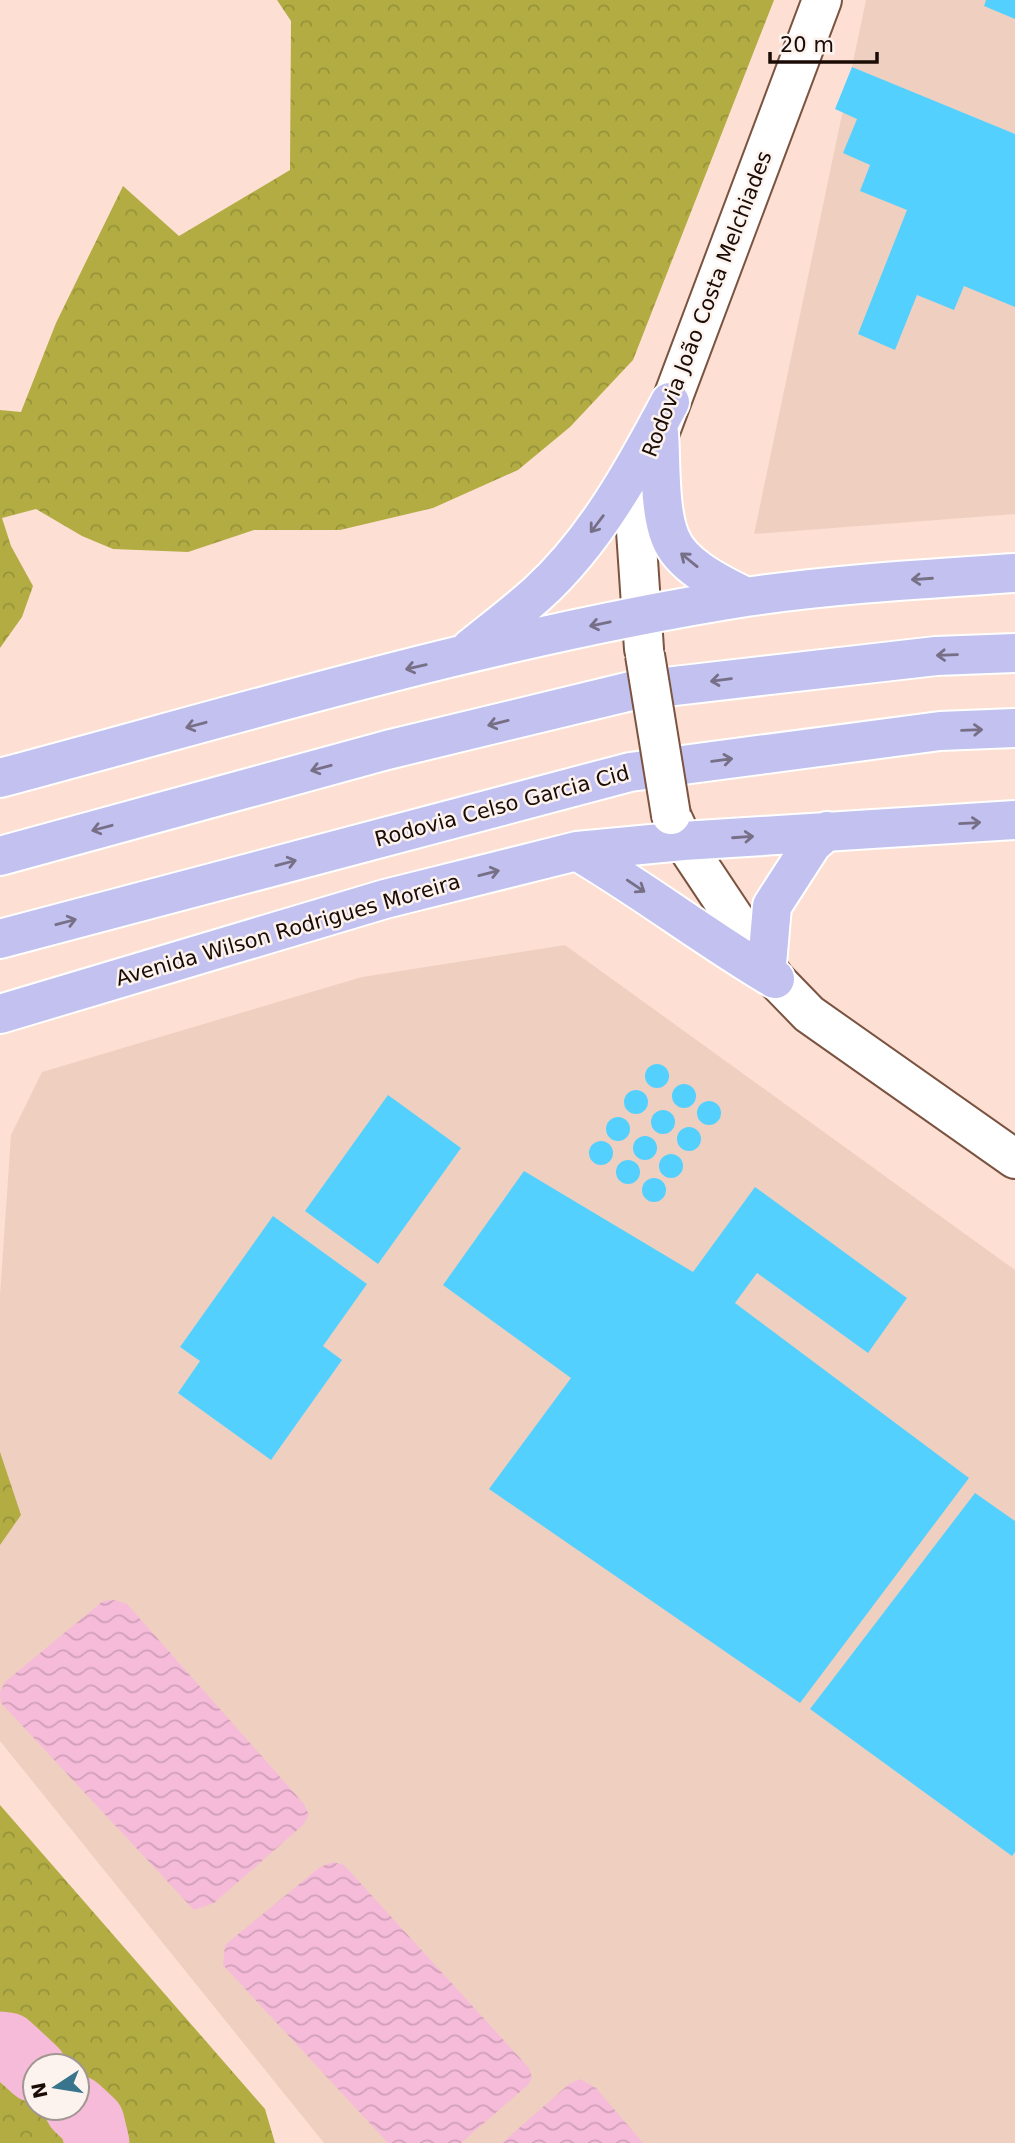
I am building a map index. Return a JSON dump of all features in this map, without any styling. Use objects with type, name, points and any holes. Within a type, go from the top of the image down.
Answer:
[{"type":"highway","points":[[664,418],[670,537],[681,555],[719,584],[746,597]]},
{"type":"highway","points":[[459,658],[539,592],[570,557],[631,474],[664,418]]},
{"type":"highway","points":[[0,778],[459,658],[506,643],[746,597],[834,586],[1015,573]]},
{"type":"highway","points":[[0,856],[387,750],[631,691],[936,656],[1015,653]]},
{"type":"highway","name":"Rodovia Celso Garcia Cid","points":[[0,939],[630,772],[940,731],[1015,729]]},
{"type":"highway","points":[[577,851],[677,828],[827,831],[1015,820]]},
{"type":"highway","points":[[577,851],[635,886],[705,937],[771,971],[772,906],[811,844],[827,831]]},
{"type":"highway","name":"Avenida Wilson Rodrigues Moreira","points":[[0,1014],[385,899],[577,851]]},
{"type":"street","name":"Rodovia João Costa Melchiades","points":[[677,828],[645,655],[634,501],[822,0]]},
{"type":"street","points":[[677,828],[771,971],[809,1014],[1015,1159]]},
{"type":"shaded area","points":[[866,0],[1015,0],[1015,514],[754,534]]},
{"type":"shaded area","points":[[565,945],[1015,1270],[1015,2143],[324,2143],[0,1741],[0,1295],[11,1135],[42,1072],[362,977]]},
{"type":"green space","points":[[277,0],[774,0],[633,360],[570,427],[518,470],[433,508],[340,530],[254,530],[188,552],[113,549],[82,536],[36,509],[2,518],[11,546],[33,586],[22,617],[0,648],[0,410],[21,412],[56,323],[123,186],[179,236],[290,170],[291,21]]},
{"type":"green space","points":[[0,1452],[21,1515],[0,1545]]},
{"type":"green space","points":[[0,1805],[265,2109],[275,2143],[0,2143]]},
{"type":"water","points":[[115,1600],[127,1604],[304,1804],[309,1815],[303,1825],[214,1903],[194,1910],[1,1703],[0,1692],[5,1682],[103,1601]]},
{"type":"water","points":[[333,1862],[344,1865],[529,2068],[532,2078],[528,2085],[461,2143],[388,2143],[223,1965],[225,1945],[320,1867]]},
{"type":"water","points":[[580,2079],[596,2088],[643,2143],[502,2143],[569,2084]]},
{"type":"building","points":[[986,0],[1015,0],[1015,19],[984,6]]},
{"type":"building","points":[[852,67],[1015,134],[1015,307],[964,286],[954,310],[917,295],[895,350],[858,334],[907,210],[860,191],[870,165],[843,153],[857,119],[835,109]]},
{"type":"building","points":[[657,1064],[666,1067],[669,1076],[666,1085],[657,1088],[648,1085],[645,1076],[648,1067]]},
{"type":"building","points":[[684,1084],[693,1087],[696,1096],[693,1105],[684,1108],[675,1105],[672,1096],[675,1087]]},
{"type":"building","points":[[636,1090],[645,1093],[648,1102],[645,1111],[636,1114],[627,1111],[624,1102],[627,1093]]},
{"type":"building","points":[[388,1095],[461,1148],[378,1264],[305,1211]]},
{"type":"building","points":[[709,1101],[718,1104],[721,1113],[718,1122],[709,1125],[700,1122],[697,1113],[700,1104]]},
{"type":"building","points":[[663,1110],[672,1113],[675,1122],[672,1131],[663,1134],[654,1131],[651,1122],[654,1113]]},
{"type":"building","points":[[618,1117],[627,1120],[630,1129],[627,1138],[618,1141],[609,1138],[606,1129],[609,1120]]},
{"type":"building","points":[[689,1127],[698,1130],[701,1139],[698,1148],[689,1151],[680,1148],[677,1139],[680,1130]]},
{"type":"building","points":[[645,1136],[654,1139],[657,1148],[654,1157],[645,1160],[636,1157],[633,1148],[636,1139]]},
{"type":"building","points":[[601,1141],[610,1144],[613,1153],[610,1162],[601,1165],[592,1162],[589,1153],[592,1144]]},
{"type":"building","points":[[671,1154],[680,1157],[683,1166],[680,1175],[671,1178],[662,1175],[659,1166],[662,1157]]},
{"type":"building","points":[[628,1160],[637,1163],[640,1172],[637,1181],[628,1184],[619,1181],[616,1172],[619,1163]]},
{"type":"building","points":[[524,1171],[693,1272],[755,1187],[907,1298],[868,1353],[757,1273],[735,1303],[969,1478],[800,1703],[489,1489],[571,1378],[443,1285]]},
{"type":"building","points":[[654,1178],[663,1181],[666,1190],[663,1199],[654,1202],[645,1199],[642,1190],[645,1181]]},
{"type":"building","points":[[273,1216],[367,1284],[323,1346],[342,1360],[271,1460],[178,1393],[200,1361],[180,1347]]},
{"type":"building","points":[[975,1493],[1015,1521],[1015,1852],[1012,1856],[810,1709]]},
{"type":"waterway","points":[[0,2044],[8,2045],[21,2057]]},
{"type":"waterway","points":[[91,2121],[97,2143]]}]
